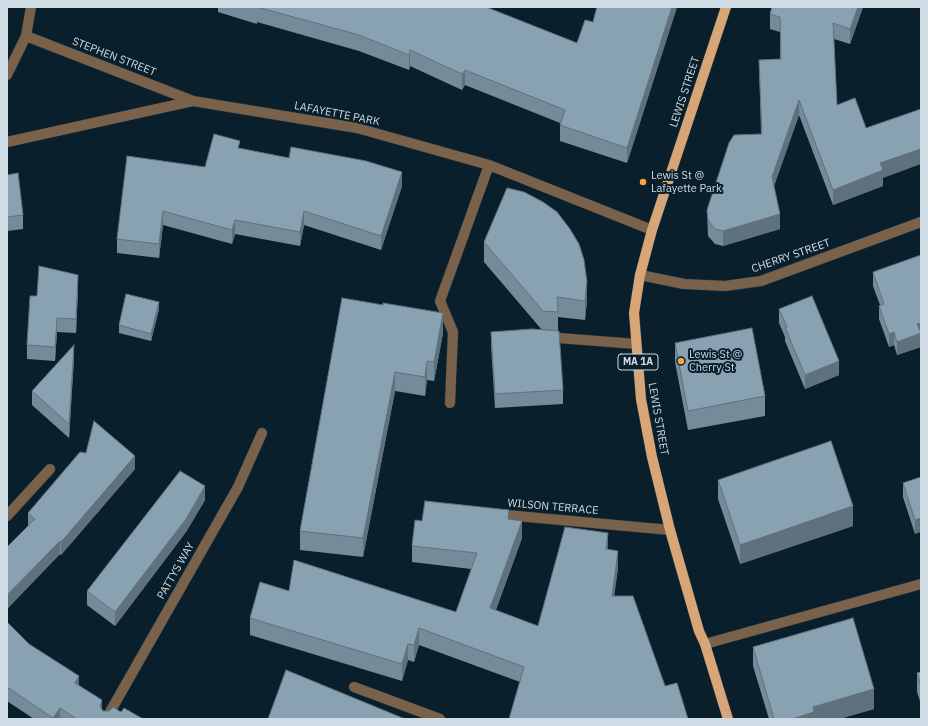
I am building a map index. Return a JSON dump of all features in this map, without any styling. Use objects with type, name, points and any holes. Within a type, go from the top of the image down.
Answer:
[{"type":"main road","name":"LEWIS STREET","points":[[726,7],[652,230],[640,276],[634,313],[641,400],[652,457],[670,530],[699,631],[705,644],[728,719]]},
{"type":"street","points":[[7,75],[26,36],[31,7]]},
{"type":"street","name":"STEPHEN STREET","points":[[26,36],[193,101]]},
{"type":"street","name":"LAFAYETTE PARK","points":[[7,142],[193,101],[357,128],[489,165],[652,230]]},
{"type":"street","points":[[450,403],[453,332],[440,301],[489,165]]},
{"type":"street","name":"CHERRY STREET","points":[[640,276],[684,284],[725,286],[761,281],[921,222]]},
{"type":"street","points":[[533,336],[636,344]]},
{"type":"street","name":"PATTYS WAY","points":[[106,719],[238,487],[262,433]]},
{"type":"street","points":[[7,516],[50,469]]},
{"type":"street","name":"WILSON TERRACE","points":[[488,514],[670,530]]},
{"type":"street","points":[[705,644],[921,584]]},
{"type":"street","points":[[354,688],[440,719]]},
{"type":"building","points":[[257,7],[486,7],[577,43],[585,20],[593,22],[597,7],[672,7],[627,148],[560,125],[565,110],[465,70],[462,74],[410,50],[409,55],[359,35]]},
{"type":"building","points":[[772,7],[858,7],[850,29],[833,23],[837,105],[855,98],[866,128],[921,109],[921,149],[880,163],[883,170],[833,190],[799,100],[772,177],[780,214],[723,231],[715,229],[708,220],[707,210],[729,143],[734,135],[762,134],[759,60],[781,59],[780,17],[770,14]]},
{"type":"building","points":[[214,134],[240,141],[238,148],[289,158],[291,147],[366,161],[402,172],[381,236],[304,211],[300,232],[235,220],[232,230],[163,211],[159,244],[117,239],[127,156],[205,167]]},
{"type":"building","points":[[18,173],[23,215],[7,217],[7,175]]},
{"type":"building","points":[[507,188],[524,192],[543,202],[557,212],[570,229],[579,244],[584,260],[587,282],[585,301],[557,297],[558,312],[543,311],[484,242]]},
{"type":"building","points":[[921,255],[921,323],[917,324],[921,333],[897,342],[894,332],[889,334],[879,306],[884,304],[873,272]]},
{"type":"building","points":[[39,266],[78,275],[76,319],[57,318],[55,347],[27,345],[30,296],[37,296]]},
{"type":"building","points":[[126,294],[159,302],[151,334],[119,325]]},
{"type":"building","points":[[812,296],[839,361],[805,375],[779,309]]},
{"type":"building","points":[[342,298],[443,313],[434,362],[427,361],[425,377],[395,372],[363,538],[300,531]]},
{"type":"building","points":[[752,328],[765,396],[688,411],[675,343]]},
{"type":"building","points":[[532,329],[559,331],[563,390],[495,394],[491,332]]},
{"type":"building","points":[[74,345],[69,424],[32,391]]},
{"type":"building","points":[[94,421],[135,456],[61,542],[60,541],[7,595],[7,547],[35,519],[28,513],[80,452],[86,453]]},
{"type":"building","points":[[831,441],[853,506],[740,545],[718,480]]},
{"type":"building","points":[[180,471],[205,486],[186,519],[115,612],[87,591]]},
{"type":"building","points":[[921,477],[921,518],[915,520],[903,483]]},
{"type":"building","points":[[425,501],[509,510],[508,519],[522,521],[490,608],[538,626],[565,527],[608,533],[606,549],[618,551],[612,596],[633,596],[665,686],[677,683],[688,719],[509,719],[524,667],[419,628],[414,645],[408,644],[402,664],[250,618],[260,582],[289,591],[294,560],[456,612],[477,553],[412,546],[415,520],[422,521]]},
{"type":"building","points":[[853,618],[874,689],[813,707],[814,712],[792,719],[774,719],[753,647]]},
{"type":"building","points":[[7,622],[29,644],[79,676],[75,683],[102,700],[100,706],[103,711],[109,711],[113,707],[121,712],[124,708],[143,719],[77,719],[60,708],[53,718],[7,687]]},
{"type":"building","points":[[286,670],[405,719],[268,719]]},
{"type":"building","points":[[921,672],[921,685],[917,673]]},
{"type":"place","name":"Lewis St @ Lafayette Park","points":[[643,182]]},
{"type":"place","name":"Lewis St @ Cherry St","points":[[681,361]]}]
